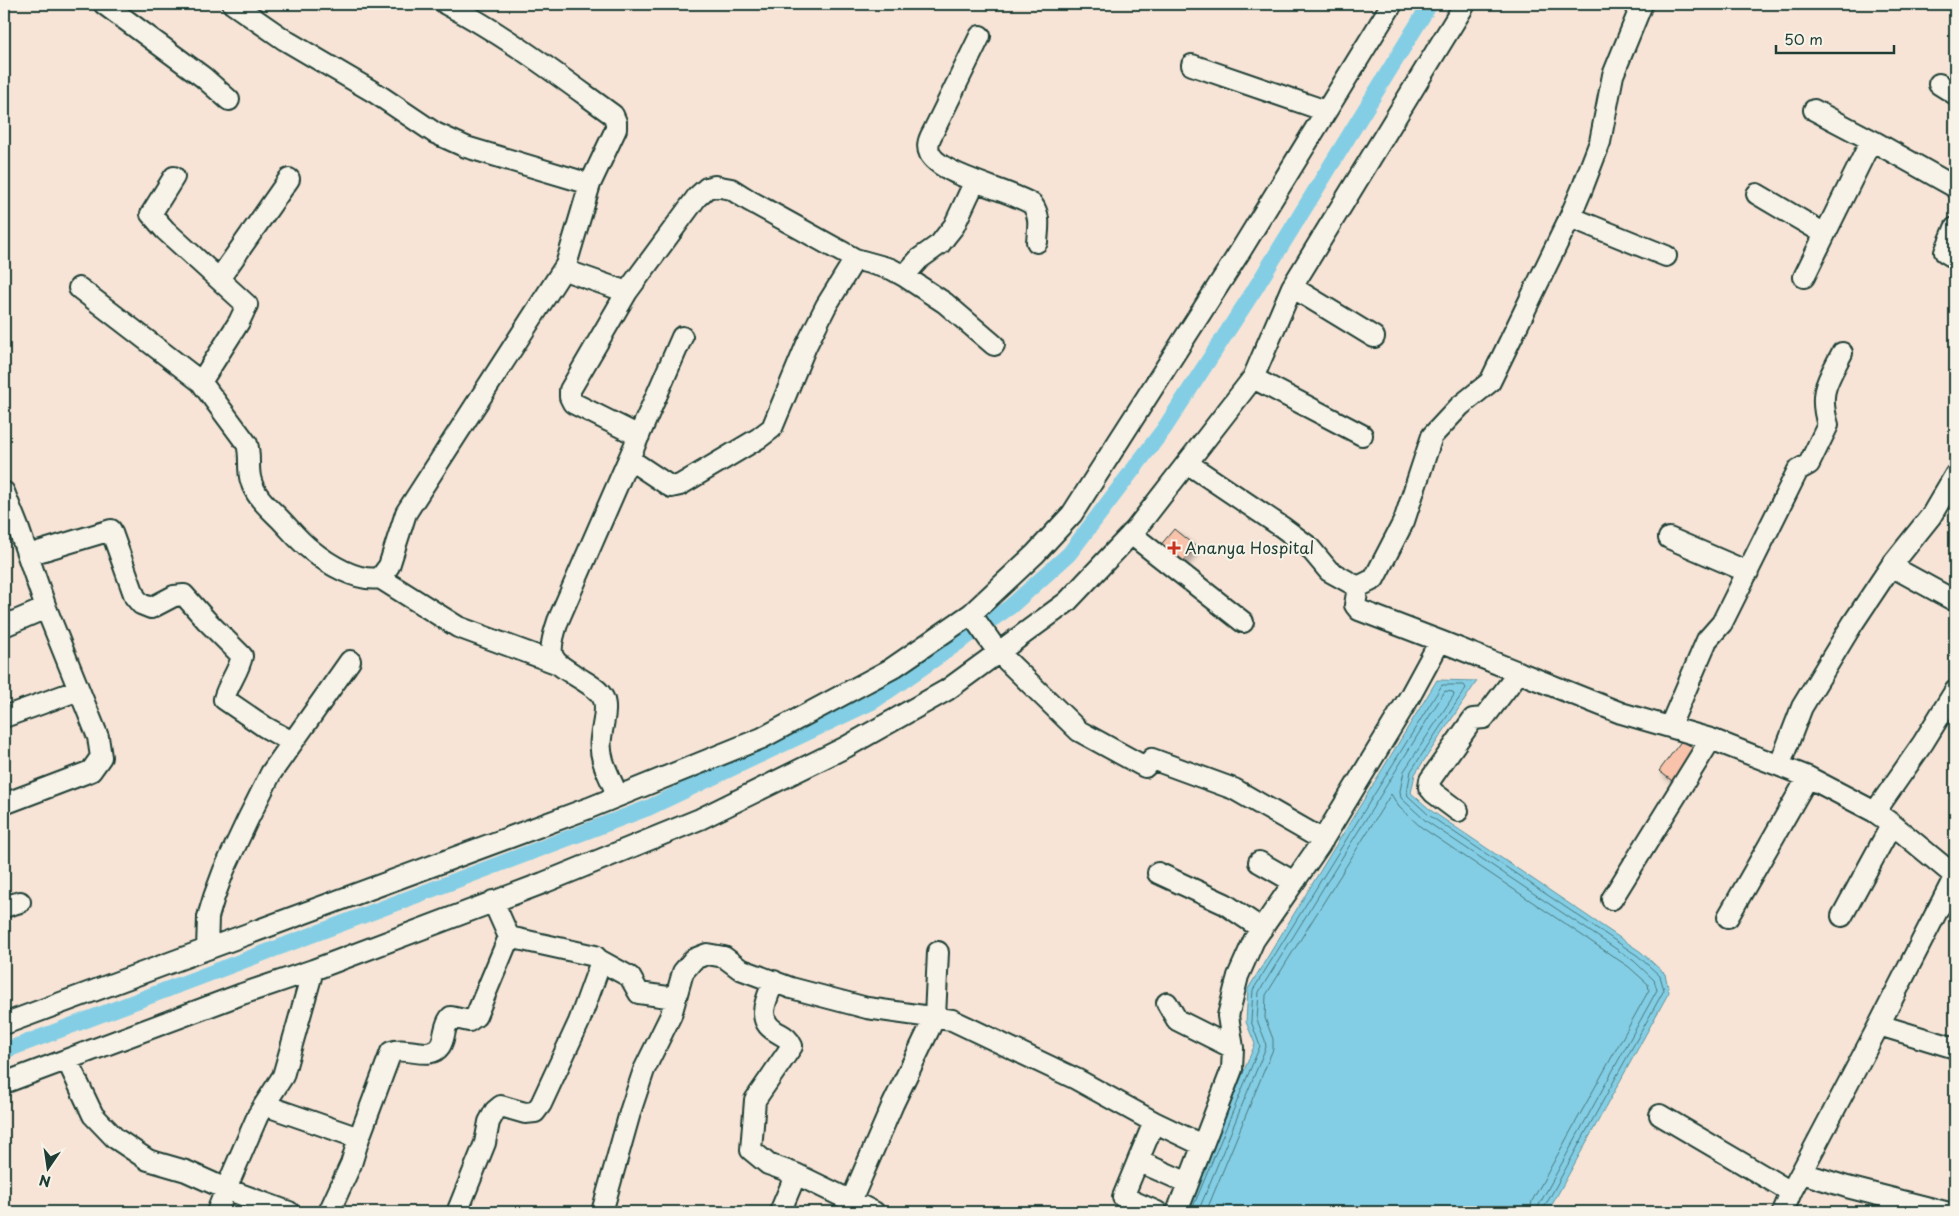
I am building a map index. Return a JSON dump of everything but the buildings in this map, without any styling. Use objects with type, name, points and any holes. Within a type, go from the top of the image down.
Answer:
[{"type":"street","points":[[104,4],[202,77],[229,100]]},
{"type":"street","points":[[380,578],[390,566],[406,513],[566,265],[590,184],[616,130],[614,115],[532,56],[478,11],[446,4]]},
{"type":"street","points":[[4,1024],[618,796],[762,738],[891,669],[974,617],[1072,514],[1241,250],[1392,4]]},
{"type":"street","points":[[4,1083],[242,994],[313,970],[700,819],[846,747],[947,690],[995,647],[1067,602],[1131,534],[1253,378],[1292,287],[1465,4]]},
{"type":"street","points":[[1358,587],[1374,579],[1404,521],[1432,436],[1460,406],[1490,382],[1570,217],[1600,142],[1613,74],[1642,4]]},
{"type":"street","points":[[236,5],[285,40],[377,94],[435,133],[466,147],[590,184]]},
{"type":"street","points":[[980,36],[929,140],[928,147],[930,154],[936,161],[975,181],[1024,199],[1032,204],[1038,211],[1037,242]]},
{"type":"street","points":[[1192,65],[1326,111]]},
{"type":"street","points":[[1814,110],[1955,187]]},
{"type":"street","points":[[1804,277],[1868,147],[1873,141]]},
{"type":"street","points":[[174,177],[151,214],[165,230],[247,305],[239,322],[201,382]]},
{"type":"street","points":[[219,279],[289,179]]},
{"type":"street","points":[[904,276],[919,259],[940,244],[954,226],[975,181]]},
{"type":"street","points":[[639,436],[573,403],[570,397],[572,385],[627,292],[697,197],[707,188],[715,186],[731,189],[855,259],[904,276],[945,303],[994,345]]},
{"type":"street","points":[[1757,194],[1824,234]]},
{"type":"street","points":[[1570,217],[1666,256]]},
{"type":"street","points":[[1955,228],[1945,252],[1955,258]]},
{"type":"street","points":[[629,459],[671,487],[680,485],[759,438],[772,428],[806,346],[826,306],[855,259]]},
{"type":"street","points":[[566,265],[570,272],[627,292]]},
{"type":"street","points":[[1292,287],[1374,337]]},
{"type":"street","points":[[79,288],[201,382],[247,444],[250,453],[248,466],[251,482],[261,499],[310,550],[340,569],[364,579],[380,578],[458,627],[556,663],[593,687],[602,696],[605,704],[600,751],[618,796]]},
{"type":"street","points":[[556,663],[552,656],[551,644],[558,621],[682,337]]},
{"type":"street","points":[[1670,726],[1707,640],[1722,624],[1798,470],[1809,464],[1828,425],[1822,407],[1825,387],[1842,353]]},
{"type":"street","points":[[1253,378],[1362,435]]},
{"type":"street","points":[[1187,463],[1309,547],[1329,571],[1358,587]]},
{"type":"street","points":[[1780,764],[1802,708],[1853,623],[1891,566],[1931,516],[1955,475]]},
{"type":"street","points":[[4,492],[11,530],[28,555],[46,608],[98,737],[101,758],[91,771],[4,804]]},
{"type":"street","points":[[28,555],[111,530],[135,597],[141,604],[152,608],[174,596],[184,595],[242,656],[224,699],[265,727],[292,742]]},
{"type":"street","points":[[1131,534],[1244,622]]},
{"type":"street","points":[[1669,538],[1748,572]]},
{"type":"street","points":[[1891,566],[1955,601]]},
{"type":"street","points":[[1358,587],[1354,605],[1359,610],[1621,713],[1710,739],[1780,764],[1808,777],[1874,812],[1892,824],[1955,876],[1791,1192],[1783,1212]]},
{"type":"street","points":[[4,626],[46,608]]},
{"type":"street","points":[[974,617],[995,647],[1079,731],[1145,767],[1152,759],[1234,790],[1323,840]]},
{"type":"street","points":[[1177,1212],[1232,1069],[1233,1048],[1228,1016],[1238,976],[1254,940],[1323,840],[1409,698],[1440,641]]},
{"type":"street","points":[[207,949],[208,917],[224,870],[271,773],[350,661]]},
{"type":"street","points":[[1458,811],[1434,793],[1429,787],[1430,780],[1473,719],[1484,718],[1519,672]]},
{"type":"street","points":[[4,717],[79,690]]},
{"type":"street","points":[[1874,812],[1923,743],[1955,691]]},
{"type":"street","points":[[1612,899],[1710,739]]},
{"type":"street","points":[[1728,917],[1808,777]]},
{"type":"street","points":[[1842,916],[1892,824]]},
{"type":"street","points":[[1258,862],[1294,882]]},
{"type":"street","points":[[1158,873],[1225,904],[1262,929]]},
{"type":"street","points":[[329,1212],[351,1164],[391,1052],[399,1049],[428,1054],[436,1051],[442,1044],[446,1022],[451,1017],[469,1021],[476,1016],[509,937],[493,901]]},
{"type":"street","points":[[509,937],[595,956],[630,977],[639,992],[675,998]]},
{"type":"street","points":[[851,1201],[893,1104],[935,1017],[938,952]]},
{"type":"street","points":[[602,1212],[644,1070],[670,1015],[683,972],[694,959],[707,954],[724,957],[740,969],[774,982],[866,1008],[952,1020],[1076,1079],[1154,1122],[1202,1145]]},
{"type":"street","points":[[459,1212],[458,1210],[485,1143],[489,1122],[495,1111],[501,1106],[525,1113],[535,1112],[541,1104],[579,1022],[599,967],[599,960]]},
{"type":"street","points":[[218,1212],[258,1115],[283,1076],[313,970]]},
{"type":"street","points":[[774,982],[764,1006],[764,1018],[768,1026],[788,1038],[792,1046],[760,1090],[755,1100],[751,1150],[768,1164],[796,1174],[874,1212]]},
{"type":"street","points":[[1167,1003],[1177,1020],[1233,1048]]},
{"type":"street","points":[[1879,1025],[1955,1048]]},
{"type":"street","points":[[67,1060],[93,1115],[115,1138],[148,1160],[186,1171],[226,1189],[289,1212]]},
{"type":"street","points":[[264,1105],[359,1138]]},
{"type":"street","points":[[1660,1115],[1791,1192]]},
{"type":"street","points":[[1154,1122],[1123,1197],[1157,1212]]},
{"type":"street","points":[[1138,1161],[1188,1183]]},
{"type":"street","points":[[1802,1172],[1945,1212]]},
{"type":"street","points":[[780,1212],[796,1174]]},
{"type":"water","points":[[1437,680],[1477,681],[1415,774],[1411,793],[1433,812],[1641,952],[1665,974],[1669,992],[1548,1212],[1186,1212],[1255,1044],[1246,1022],[1248,989]]},
{"type":"waterway","points":[[4,1051],[648,808],[874,701],[1010,607],[1069,554],[1164,429],[1253,292],[1430,4]]},
{"type":"place","name":"Ananya Hospital","points":[[1174,548]]}]
